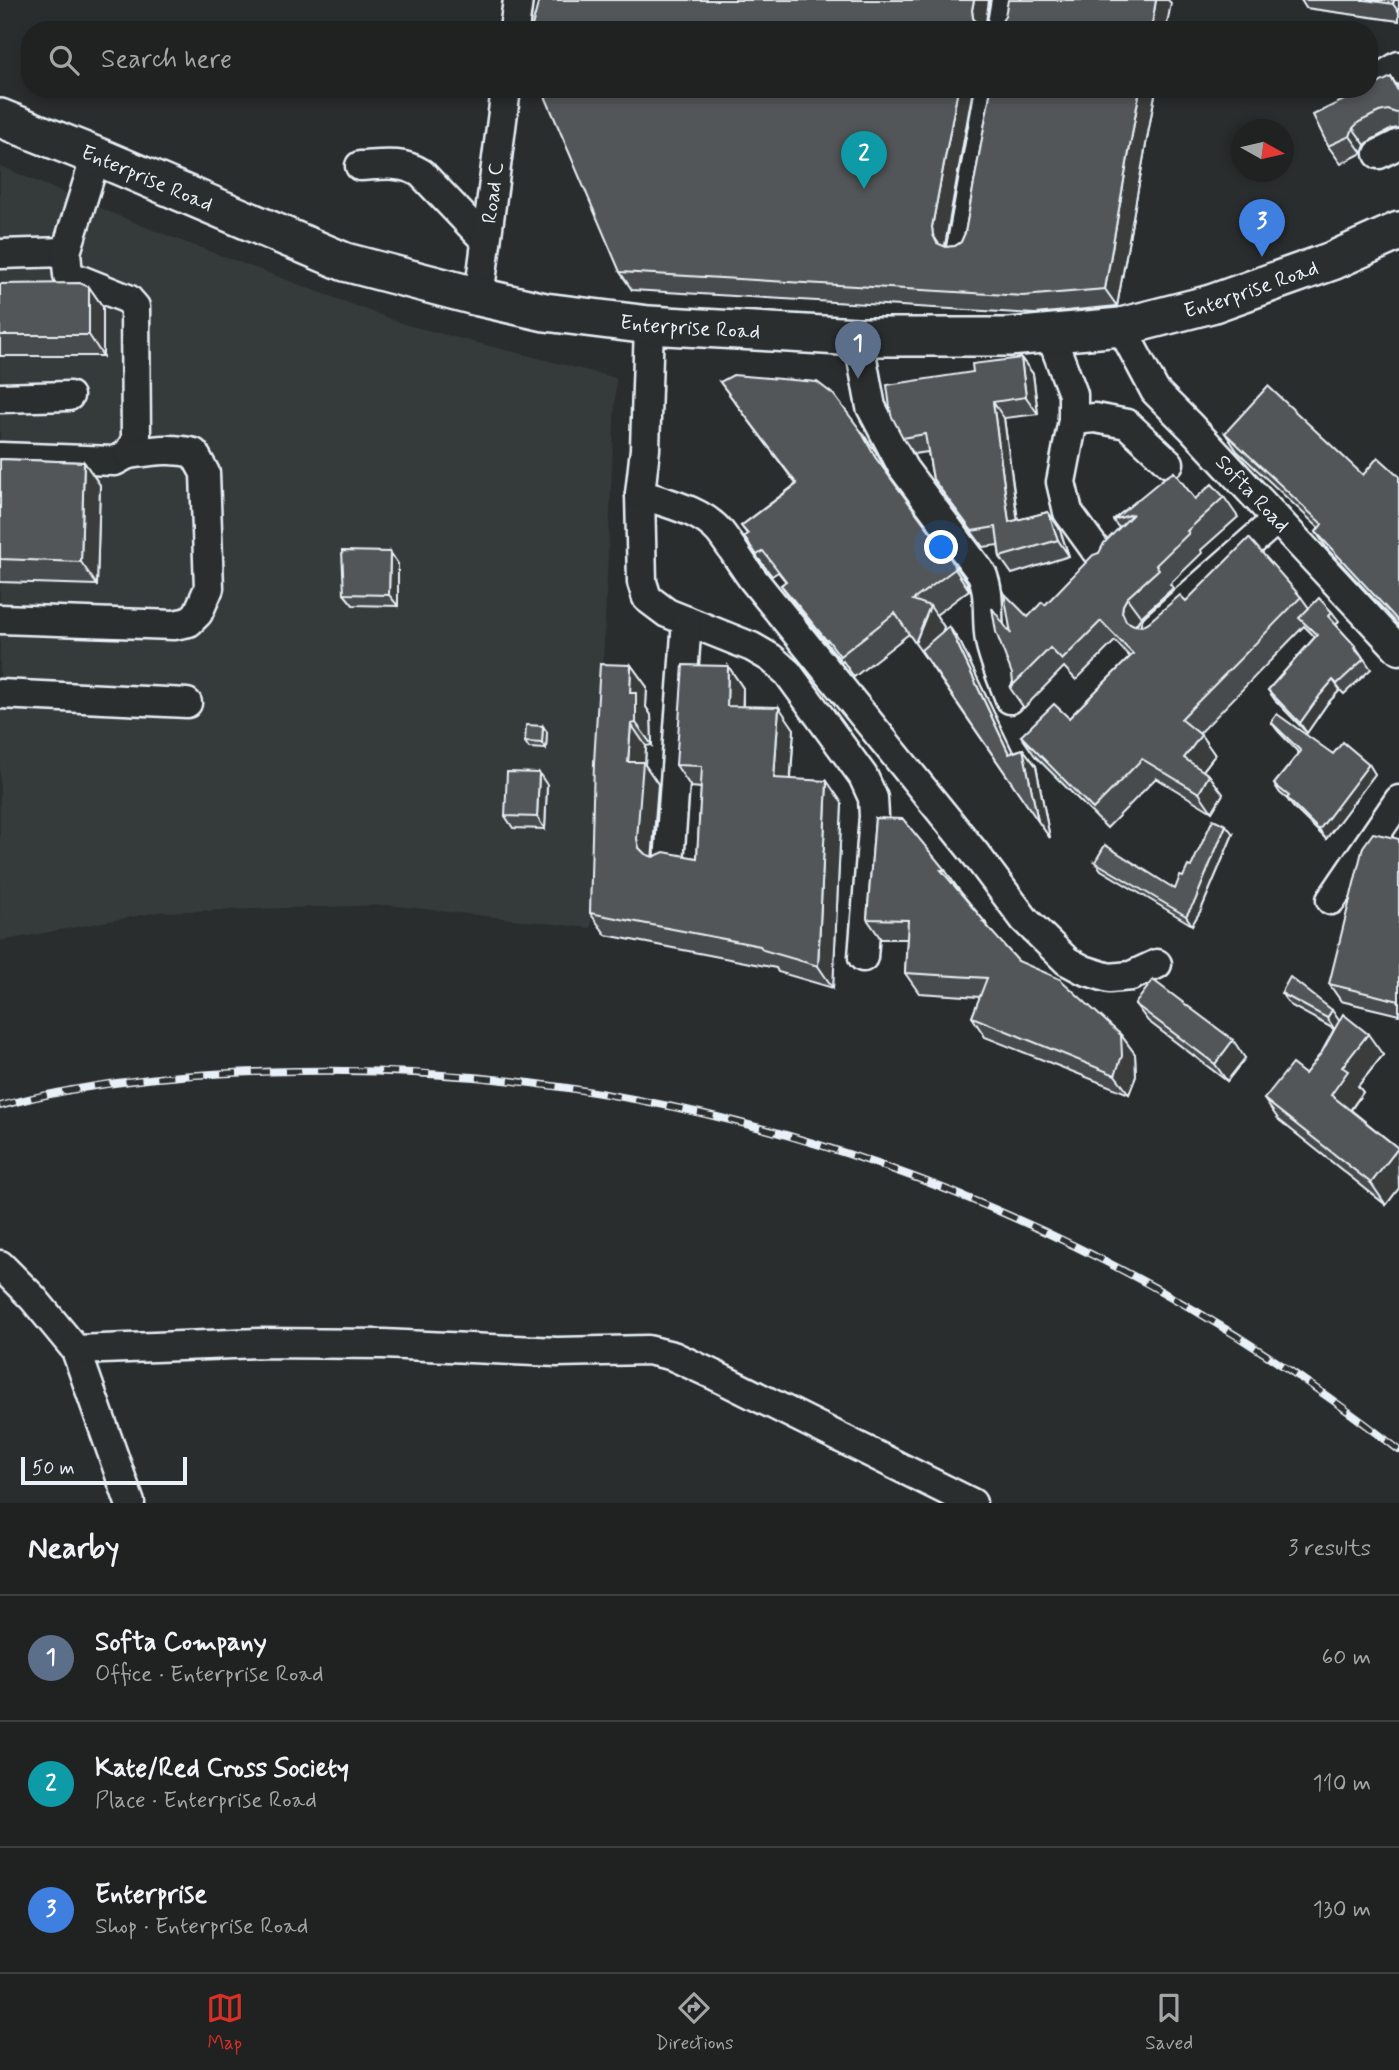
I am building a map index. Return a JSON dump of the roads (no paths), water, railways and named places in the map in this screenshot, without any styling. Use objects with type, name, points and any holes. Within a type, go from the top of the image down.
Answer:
[{"type":"main road","name":"Enterprise Road","points":[[0,118],[345,262],[545,312],[649,325],[858,337],[1009,337],[1122,327],[1211,303],[1332,261],[1399,231]]},
{"type":"street","points":[[515,21],[518,0]]},
{"type":"street","points":[[1002,21],[1006,0]]},
{"type":"street","points":[[1378,79],[1399,66]]},
{"type":"street","name":"Road C","points":[[479,297],[505,98]]},
{"type":"street","points":[[961,247],[988,98]]},
{"type":"street","points":[[96,156],[66,252],[68,275],[128,299],[135,307],[136,440],[128,454]]},
{"type":"street","points":[[360,166],[402,164],[412,167],[421,173],[486,241]]},
{"type":"street","points":[[0,254],[66,252]]},
{"type":"street","points":[[649,325],[645,449],[640,494],[642,582],[647,598],[667,613],[752,647],[771,658],[788,673],[863,776],[873,798],[874,817],[863,957]]},
{"type":"street","name":"Softa Road","points":[[1122,327],[1155,391],[1399,650]]},
{"type":"street","points":[[1050,333],[1073,394],[1073,420],[1061,482],[1069,512],[1102,559]]},
{"type":"street","points":[[858,337],[871,407],[902,468],[982,574],[987,586],[990,642],[1010,699]]},
{"type":"street","points":[[0,398],[69,396]]},
{"type":"street","points":[[1073,420],[1095,418],[1127,424],[1169,463]]},
{"type":"street","points":[[0,457],[115,461],[128,454],[161,450],[179,449],[194,453],[205,473],[209,588],[198,613],[189,622],[174,625],[0,619]]},
{"type":"street","points":[[640,494],[705,519],[719,531],[751,578],[977,856],[1024,920],[1066,961],[1109,978],[1131,976],[1157,964]]},
{"type":"street","points":[[1152,629],[1277,519]]},
{"type":"street","points":[[669,862],[687,621]]},
{"type":"street","points":[[0,694],[187,703]]},
{"type":"street","points":[[1331,900],[1399,800]]},
{"type":"street","points":[[0,1265],[33,1298],[76,1350],[130,1503]]},
{"type":"street","points":[[76,1350],[259,1343],[383,1344],[556,1352],[648,1350],[673,1356],[712,1374],[972,1503]]},
{"type":"railway","points":[[0,1106],[74,1089],[147,1079],[296,1071],[446,1075],[593,1092],[738,1122],[880,1165],[1018,1219],[1151,1285],[1278,1362],[1399,1450]]},
{"type":"place","name":"Kate/Red Cross Society","points":[[864,189]]},
{"type":"place","name":"Enterprise","points":[[1262,257]]},
{"type":"place","name":"Softa Company","points":[[858,379]]}]
